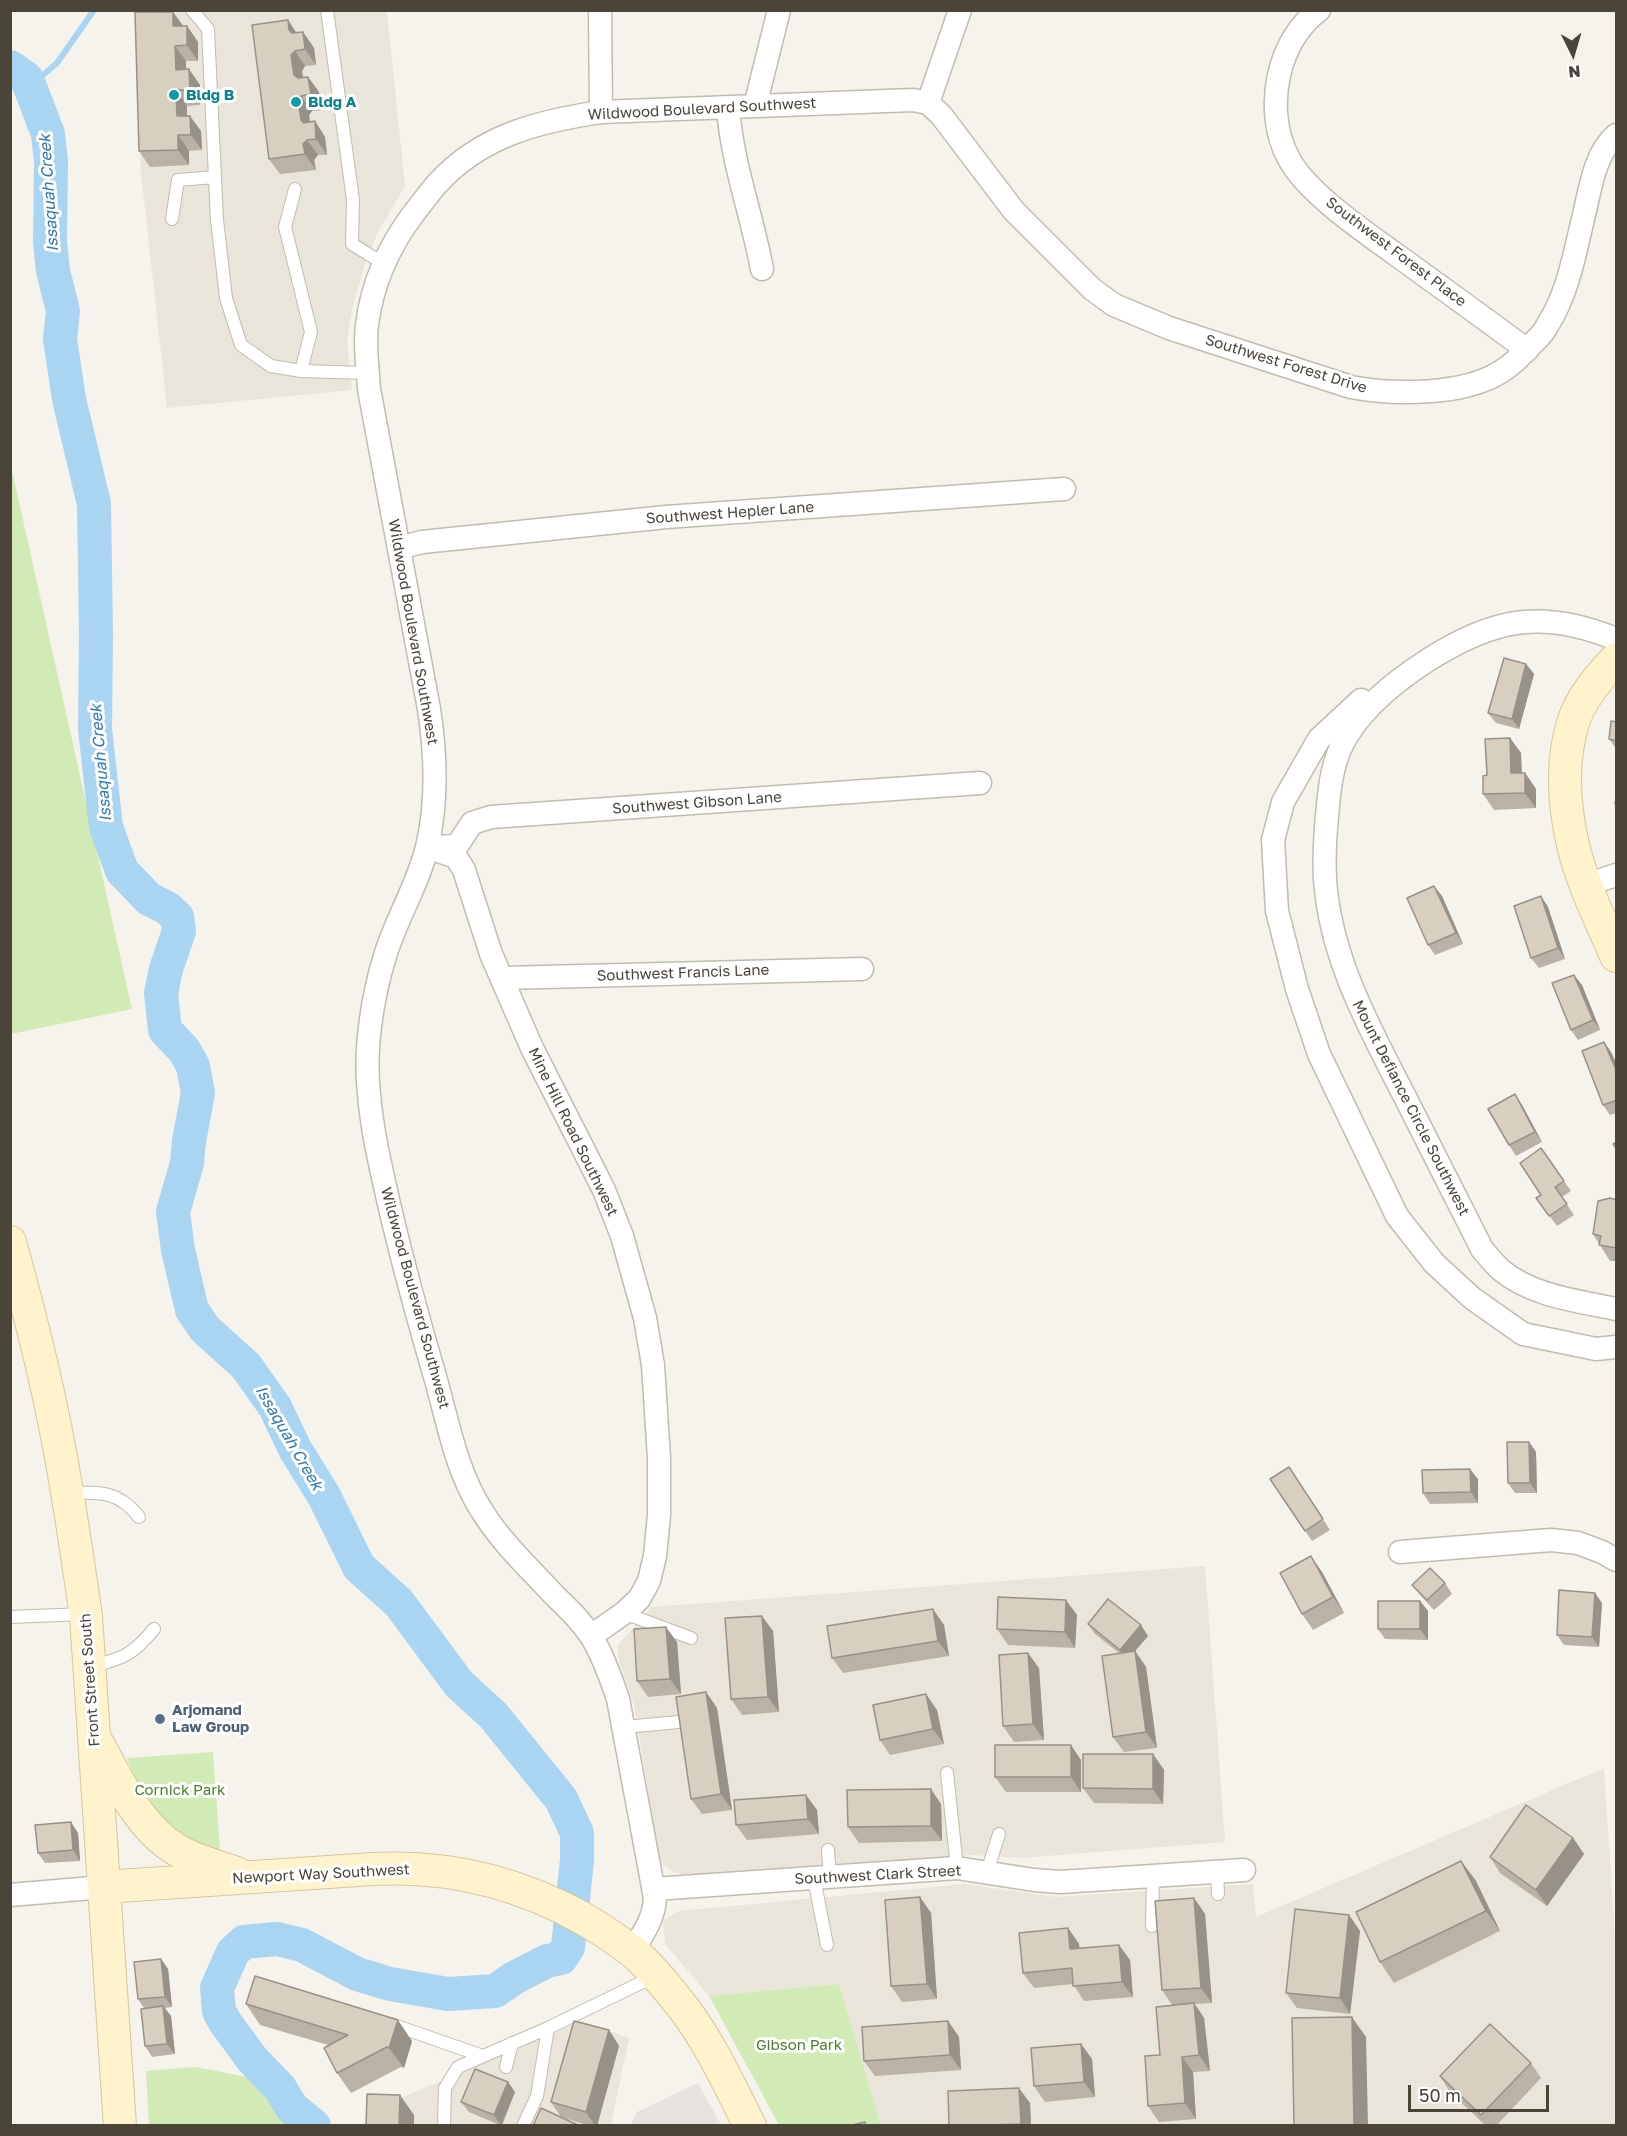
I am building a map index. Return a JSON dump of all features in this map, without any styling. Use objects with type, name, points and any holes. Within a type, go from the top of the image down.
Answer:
[{"type":"main road","points":[[1617,659],[1604,672],[1585,698],[1573,722],[1565,783],[1573,846],[1586,885],[1617,956]]},
{"type":"main road","name":"Front Street South","points":[[10,1242],[29,1309],[51,1406],[86,1614],[120,2126]]},
{"type":"main road","points":[[94,1738],[137,1811],[159,1837],[188,1856],[252,1878]]},
{"type":"main road","name":"Newport Way Southwest","points":[[104,1887],[396,1869],[448,1872],[497,1881],[549,1901],[594,1925],[632,1952],[656,1975],[703,2036],[750,2126]]},
{"type":"street","points":[[600,10],[601,112]]},
{"type":"street","points":[[755,106],[779,10]]},
{"type":"street","points":[[928,103],[960,10]]},
{"type":"street","name":"Southwest Forest Place","points":[[1319,10],[1309,18],[1292,42],[1277,85],[1277,122],[1289,160],[1303,177],[1351,222],[1527,350]]},
{"type":"street","name":"Wildwood Boulevard Southwest","points":[[632,1952],[653,1915],[655,1898],[625,1727],[609,1672],[591,1636],[516,1555],[481,1510],[468,1484],[456,1452],[405,1274],[385,1187],[368,1091],[373,1005],[385,956],[427,847],[434,805],[434,742],[369,389],[366,326],[373,294],[397,236],[436,184],[456,165],[479,149],[510,133],[553,119],[601,112],[897,100],[928,103]]},
{"type":"street","name":"Southwest Forest Drive","points":[[928,103],[941,115],[1014,211],[1092,289],[1114,305],[1169,328],[1351,387],[1373,391],[1421,392],[1478,382],[1501,372],[1527,350],[1546,328],[1561,300],[1570,274],[1598,161],[1610,141],[1617,135]]},
{"type":"street","points":[[728,108],[734,158],[755,230],[762,269]]},
{"type":"street","name":"Southwest Hepler Lane","points":[[399,548],[422,542],[666,517],[1064,489]]},
{"type":"street","name":"Mount Defiance Circle Southwest","points":[[1617,639],[1593,629],[1560,622],[1529,621],[1507,624],[1457,641],[1405,675],[1370,707],[1350,731],[1340,750],[1330,785],[1324,851],[1326,882],[1339,950],[1360,1008],[1482,1249],[1502,1271],[1529,1287],[1563,1298],[1617,1309]]},
{"type":"street","points":[[1405,675],[1364,697],[1319,739],[1282,802],[1273,840],[1277,911],[1297,989],[1319,1054],[1397,1216],[1434,1263],[1472,1298],[1523,1334],[1596,1349],[1617,1347]]},
{"type":"street","name":"Southwest Gibson Lane","points":[[427,847],[457,846],[472,823],[491,817],[980,783]]},
{"type":"street","name":"Mine Hill Road Southwest","points":[[427,847],[456,857],[459,861],[491,954],[532,1048],[604,1190],[622,1236],[645,1318],[653,1365],[659,1458],[659,1515],[655,1556],[649,1581],[639,1599],[624,1613],[591,1636]]},
{"type":"street","points":[[1586,885],[1617,875]]},
{"type":"street","name":"Southwest Francis Lane","points":[[503,978],[862,969]]},
{"type":"street","points":[[1400,1552],[1551,1540],[1578,1543],[1617,1560]]},
{"type":"street","name":"Southwest Clark Street","points":[[654,1889],[957,1868],[1060,1882],[1154,1876],[1218,1883],[1244,1870]]},
{"type":"street","points":[[10,1895],[104,1887]]},
{"type":"lane","points":[[192,10],[208,29],[215,177],[226,298],[241,345],[271,366],[301,371],[368,373]]},
{"type":"lane","points":[[327,10],[353,200],[352,244],[384,264]]},
{"type":"lane","points":[[172,219],[178,180],[215,177]]},
{"type":"lane","points":[[295,189],[285,227],[311,332],[301,371]]},
{"type":"lane","points":[[67,1493],[102,1491],[129,1503],[139,1517]]},
{"type":"lane","points":[[624,1613],[691,1638]]},
{"type":"lane","points":[[10,1617],[86,1614]]},
{"type":"lane","points":[[90,1667],[121,1659],[140,1647],[154,1629]]},
{"type":"lane","points":[[625,1727],[678,1722]]},
{"type":"lane","points":[[947,1773],[957,1868]]},
{"type":"lane","points":[[987,1872],[999,1834]]},
{"type":"lane","points":[[827,1945],[822,1877],[828,1850]]},
{"type":"lane","points":[[1152,1926],[1154,1876]]},
{"type":"lane","points":[[444,2126],[445,2088],[458,2067],[480,2055],[548,2028],[656,1975]]},
{"type":"lane","points":[[382,2021],[480,2055]]},
{"type":"lane","points":[[523,2126],[537,2096],[548,2028]]},
{"type":"lane","points":[[506,2067],[512,2043]]},
{"type":"shaded area","points":[[144,11],[387,11],[405,186],[378,232],[366,261],[353,306],[347,340],[352,390],[167,408],[141,173],[135,31]]},
{"type":"shaded area","points":[[1205,1566],[1225,1842],[1021,1858],[972,1855],[686,1876],[660,1862],[634,1705],[619,1660],[617,1646],[652,1607]]},
{"type":"shaded area","points":[[1604,1768],[1616,1952],[1616,2125],[881,2125],[839,1984],[709,1996],[665,1944],[663,1921],[679,1911],[964,1884],[1056,1897],[1253,1884],[1256,1917]]},
{"type":"shaded area","points":[[582,2021],[629,2038],[611,2125],[377,2126],[377,2108]]},
{"type":"shaded area","points":[[698,2083],[721,2125],[630,2125],[637,2112]]},
{"type":"green space","points":[[11,466],[132,1009],[10,1034]]},
{"type":"green space","name":"Cornick Park","points":[[213,1752],[220,1851],[186,1836],[161,1817],[142,1792],[127,1758]]},
{"type":"green space","name":"Gibson Park","points":[[839,1984],[881,2125],[779,2125],[709,1996]]},
{"type":"green space","points":[[196,2067],[257,2079],[288,2125],[149,2125],[146,2071]]},
{"type":"building","name":"Bldg B","points":[[135,12],[173,12],[173,26],[187,26],[187,45],[175,46],[176,70],[189,69],[190,90],[176,90],[177,116],[190,116],[191,135],[178,135],[178,150],[139,151]]},
{"type":"building","name":"Bldg A","points":[[288,20],[289,30],[292,33],[303,32],[305,49],[295,51],[291,55],[294,75],[298,78],[308,77],[311,94],[298,99],[301,120],[304,123],[315,121],[316,139],[307,140],[303,144],[305,154],[269,159],[252,25]]},
{"type":"building","points":[[1504,658],[1526,664],[1512,719],[1488,713]]},
{"type":"building","points":[[1611,721],[1617,722],[1617,741],[1609,739]]},
{"type":"building","points":[[1510,738],[1511,773],[1525,773],[1525,793],[1483,794],[1483,776],[1487,775],[1485,739]]},
{"type":"building","points":[[1434,886],[1456,933],[1428,945],[1407,898]]},
{"type":"building","points":[[1541,896],[1558,948],[1531,958],[1514,906]]},
{"type":"building","points":[[1574,975],[1593,1020],[1571,1030],[1552,983]]},
{"type":"building","points":[[1604,1042],[1617,1072],[1617,1100],[1603,1105],[1582,1051]]},
{"type":"building","points":[[1515,1094],[1535,1132],[1509,1145],[1488,1109]]},
{"type":"building","points":[[1541,1148],[1564,1181],[1555,1187],[1567,1204],[1549,1216],[1536,1198],[1541,1195],[1520,1163]]},
{"type":"building","points":[[1610,1198],[1617,1200],[1617,1248],[1599,1245],[1601,1236],[1593,1234],[1598,1201]]},
{"type":"building","points":[[1507,1442],[1529,1442],[1530,1483],[1508,1483]]},
{"type":"building","points":[[1289,1467],[1323,1519],[1305,1531],[1270,1479]]},
{"type":"building","points":[[1470,1469],[1471,1492],[1423,1493],[1422,1470]]},
{"type":"building","points":[[1311,1556],[1333,1597],[1302,1614],[1280,1573]]},
{"type":"building","points":[[1430,1568],[1445,1583],[1427,1600],[1412,1585]]},
{"type":"building","points":[[1559,1590],[1595,1593],[1592,1637],[1557,1635]]},
{"type":"building","points":[[998,1597],[1066,1600],[1065,1632],[997,1629]]},
{"type":"building","points":[[1108,1599],[1141,1625],[1120,1650],[1088,1624]]},
{"type":"building","points":[[1378,1601],[1420,1601],[1420,1629],[1378,1629]]},
{"type":"building","points":[[933,1609],[938,1641],[832,1658],[827,1626]]},
{"type":"building","points":[[762,1616],[768,1697],[731,1699],[725,1618]]},
{"type":"building","points":[[666,1627],[670,1679],[637,1681],[634,1629]]},
{"type":"building","points":[[1135,1651],[1146,1732],[1113,1737],[1102,1656]]},
{"type":"building","points":[[1028,1653],[1033,1724],[1003,1726],[999,1655]]},
{"type":"building","points":[[706,1692],[721,1794],[691,1799],[676,1697]]},
{"type":"building","points":[[926,1694],[933,1729],[880,1740],[873,1705]]},
{"type":"building","points":[[995,1745],[1071,1745],[1071,1777],[995,1777]]},
{"type":"building","points":[[1083,1754],[1153,1754],[1153,1789],[1083,1788]]},
{"type":"building","points":[[931,1789],[931,1826],[848,1827],[847,1790]]},
{"type":"building","points":[[806,1795],[808,1819],[736,1825],[734,1800]]},
{"type":"building","points":[[1526,1805],[1573,1838],[1536,1890],[1490,1857]]},
{"type":"building","points":[[71,1822],[73,1850],[38,1853],[35,1825]]},
{"type":"building","points":[[1461,1861],[1486,1911],[1380,1962],[1356,1912]]},
{"type":"building","points":[[920,1897],[927,1984],[891,1986],[885,1900]]},
{"type":"building","points":[[1194,1898],[1201,1988],[1162,1990],[1155,1901]]},
{"type":"building","points":[[1295,1909],[1349,1915],[1340,1998],[1286,1993]]},
{"type":"building","points":[[1068,1928],[1070,1949],[1119,1945],[1122,1982],[1073,1986],[1072,1968],[1023,1973],[1019,1933]]},
{"type":"building","points":[[161,1959],[165,1997],[138,1999],[134,1962]]},
{"type":"building","points":[[255,1976],[398,2020],[389,2048],[337,2073],[324,2048],[348,2035],[246,2004]]},
{"type":"building","points":[[1194,2003],[1199,2055],[1182,2057],[1185,2103],[1148,2106],[1145,2056],[1160,2055],[1156,2007]]},
{"type":"building","points":[[163,2006],[167,2044],[145,2046],[141,2009]]},
{"type":"building","points":[[1352,2017],[1354,2126],[1294,2126],[1292,2018]]},
{"type":"building","points":[[574,2021],[609,2030],[586,2112],[551,2102]]},
{"type":"building","points":[[948,2021],[950,2055],[864,2061],[862,2027]]},
{"type":"building","points":[[1490,2024],[1531,2063],[1481,2115],[1440,2076]]},
{"type":"building","points":[[1081,2044],[1084,2082],[1034,2086],[1031,2048]]},
{"type":"building","points":[[475,2069],[508,2082],[494,2115],[461,2102]]},
{"type":"building","points":[[1019,2088],[1021,2124],[949,2126],[948,2091]]},
{"type":"building","points":[[367,2094],[400,2095],[399,2126],[366,2126]]},
{"type":"building","points":[[541,2108],[580,2126],[533,2126]]},
{"type":"building","points":[[865,2122],[866,2126],[848,2126]]},
{"type":"waterway","points":[[30,86],[57,63],[94,10]]},
{"type":"waterway","name":"Issaquah Creek","points":[[10,67],[27,79],[48,134],[51,162],[50,242],[53,271],[63,311],[60,339],[69,399],[94,504],[95,729],[106,827],[122,871],[149,899],[167,908],[177,917],[179,931],[166,969],[161,993],[165,1030],[184,1050],[193,1066],[198,1093],[187,1163],[173,1212],[178,1250],[192,1310],[205,1329],[246,1366],[275,1407],[295,1449],[324,1496],[359,1567],[399,1603],[459,1684],[493,1715],[561,1799],[577,1833],[577,1860],[568,1947],[561,1958],[547,1961],[495,1991],[448,1994],[390,1984],[357,1974],[302,1945],[277,1939],[244,1942],[233,1952],[217,1988],[219,2011],[252,2059],[280,2088],[292,2108],[314,2126]]},
{"type":"place","name":"Bldg B","points":[[174,95]]},
{"type":"place","name":"Bldg A","points":[[296,102]]},
{"type":"place","name":"Arjomand Law Group","points":[[160,1719]]}]
